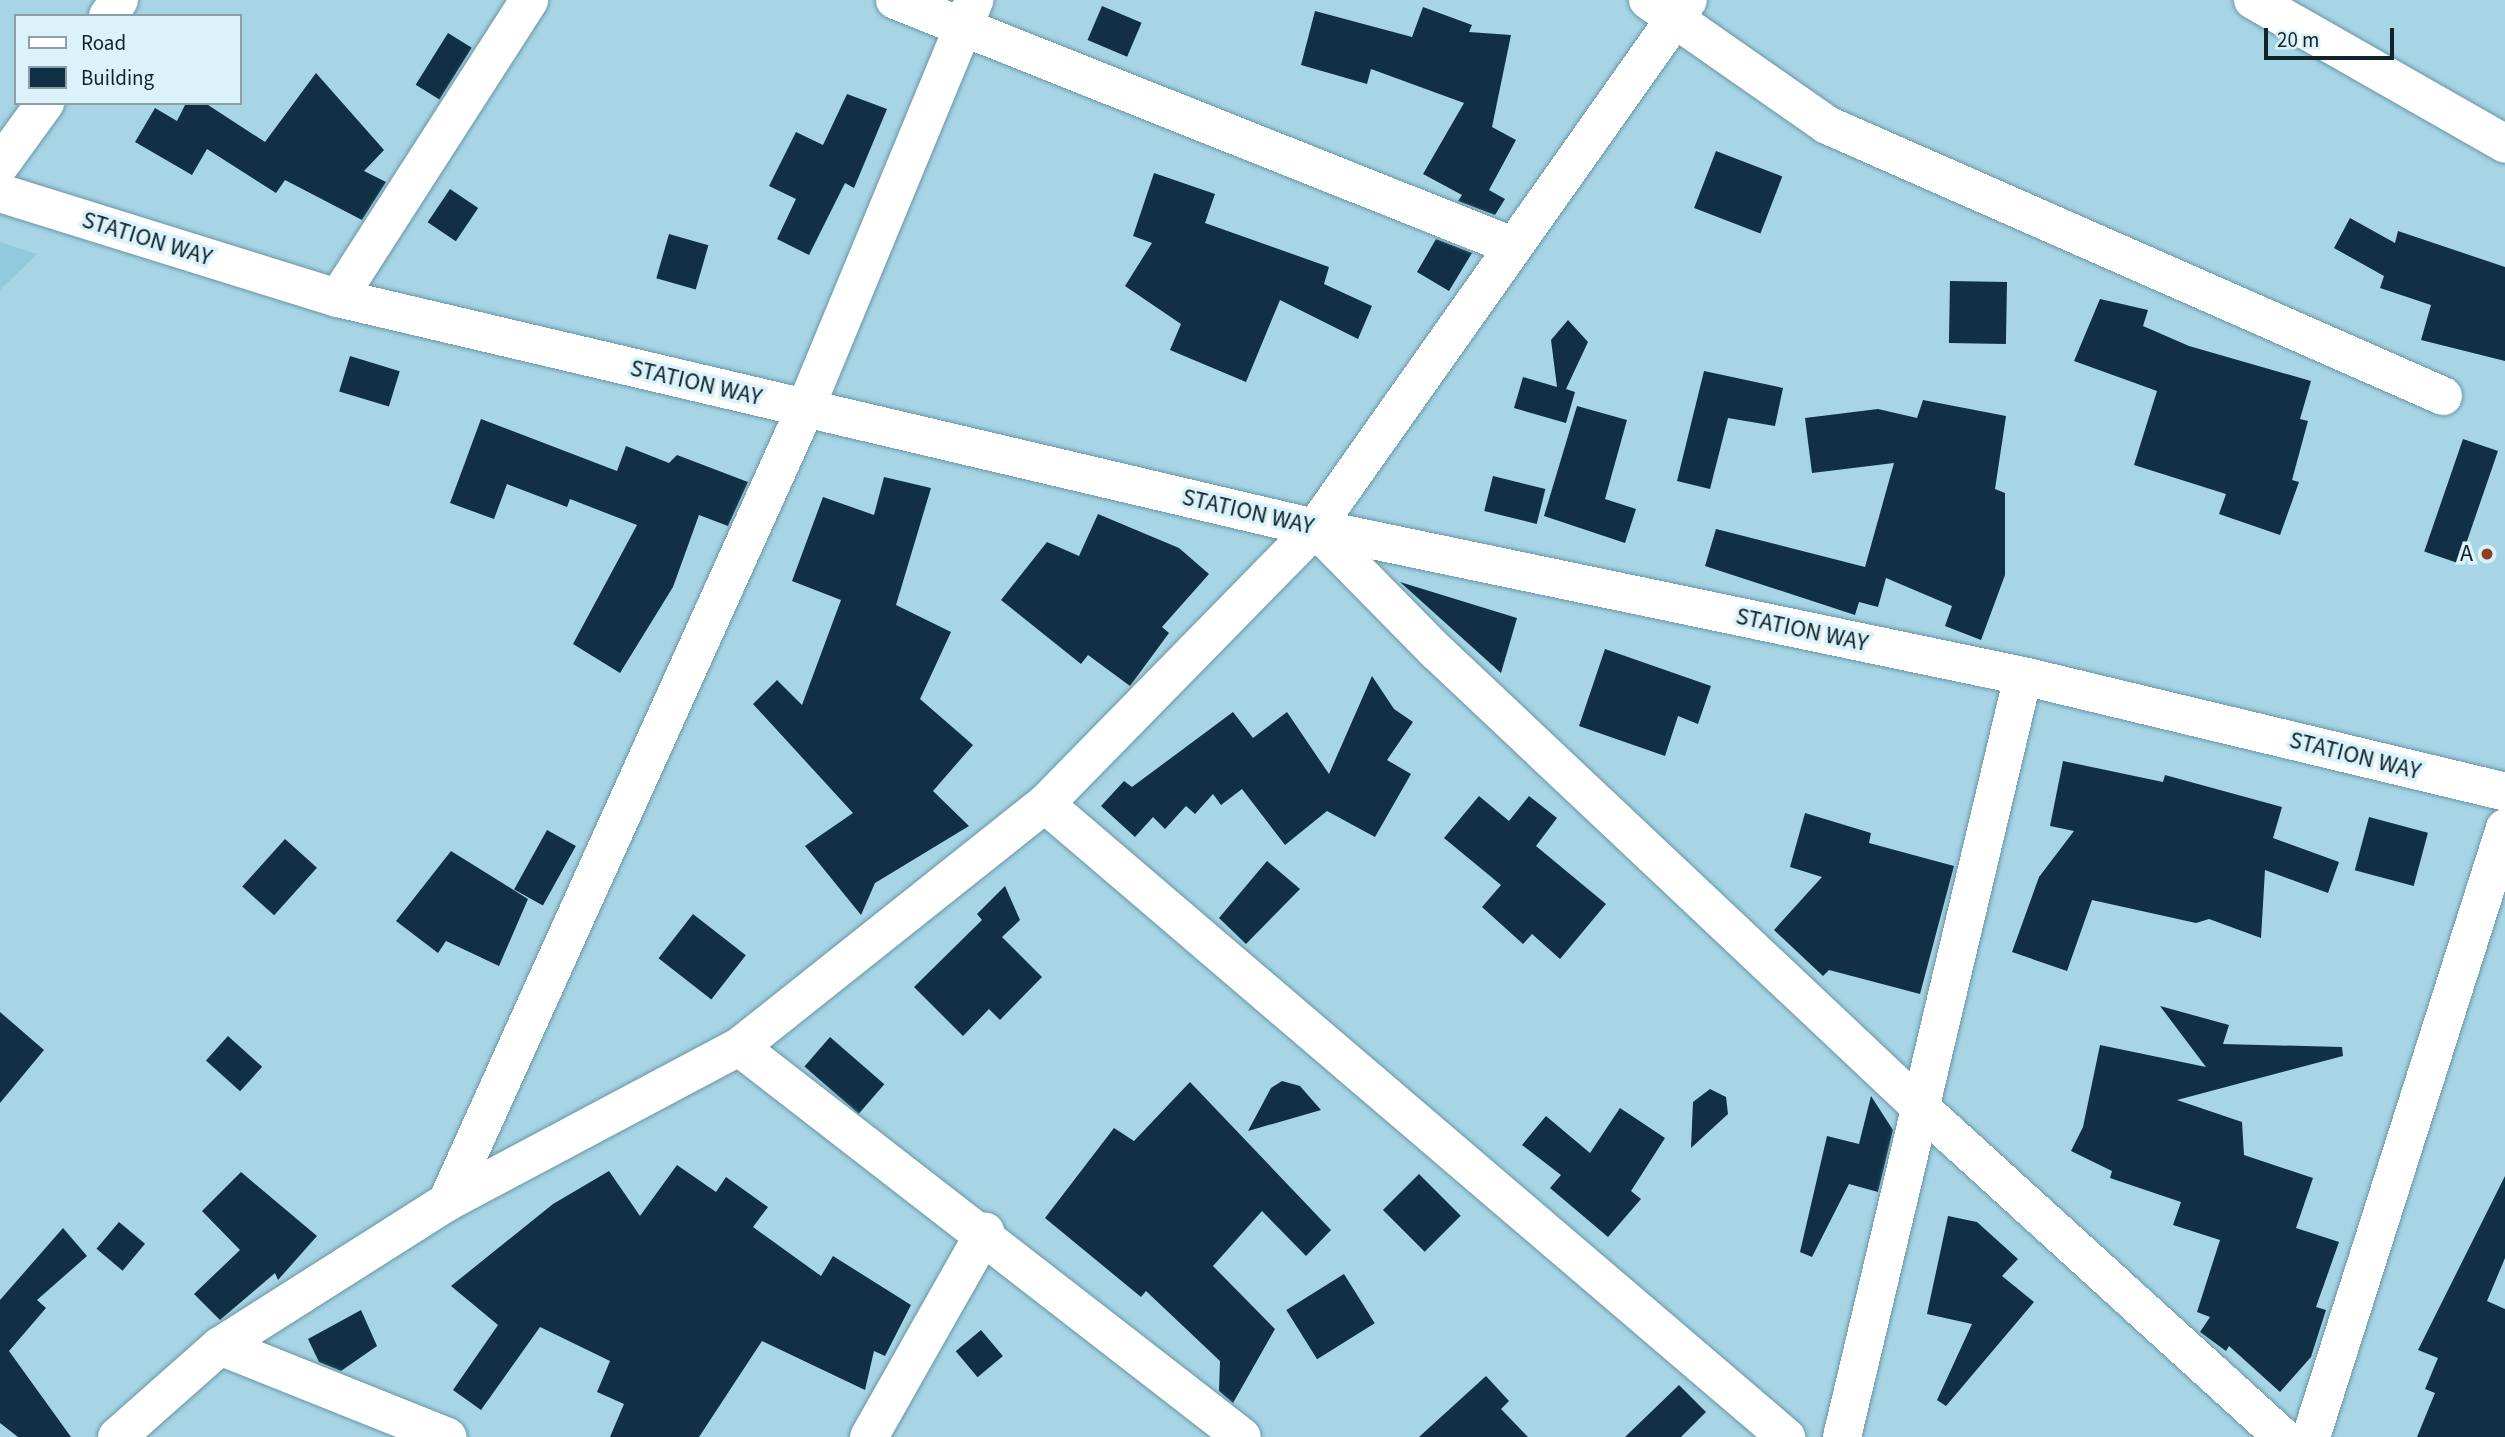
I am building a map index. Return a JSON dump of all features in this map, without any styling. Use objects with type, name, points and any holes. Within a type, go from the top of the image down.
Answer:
[{"type":"street","points":[[338,298],[529,0]]},
{"type":"street","points":[[895,0],[969,13],[1510,245]]},
{"type":"street","points":[[2253,0],[2505,144]]},
{"type":"street","points":[[117,1437],[220,1346],[447,1202],[739,1047],[1045,804],[1315,528],[1670,7],[1827,125],[2443,396]]},
{"type":"street","points":[[447,1202],[804,409],[969,13]]},
{"type":"street","points":[[0,165],[44,105]]},
{"type":"street","name":"STATION WAY","points":[[0,193],[338,298],[1315,528],[2023,676],[2505,792]]},
{"type":"street","points":[[1315,528],[1436,651],[1921,1108],[2283,1437]]},
{"type":"street","points":[[1842,1437],[2023,676]]},
{"type":"street","points":[[1045,804],[1786,1437]]},
{"type":"street","points":[[2312,1437],[2505,828]]},
{"type":"street","points":[[739,1047],[985,1232],[1242,1437]]},
{"type":"street","points":[[869,1437],[985,1232]]},
{"type":"street","points":[[220,1346],[447,1437]]},
{"type":"shaded area","points":[[0,242],[37,254],[0,290]]},
{"type":"building","points":[[1102,6],[1142,23],[1127,57],[1088,40]]},
{"type":"building","points":[[1423,7],[1472,25],[1469,32],[1511,35],[1492,127],[1516,140],[1489,190],[1505,199],[1495,215],[1458,201],[1462,195],[1423,174],[1464,103],[1371,69],[1367,84],[1301,65],[1315,11],[1412,37]]},
{"type":"building","points":[[448,33],[472,48],[439,100],[416,85]]},
{"type":"building","points":[[316,73],[384,150],[364,171],[386,182],[362,220],[285,180],[276,193],[207,149],[192,175],[135,142],[155,108],[177,121],[185,105],[208,105],[265,142]]},
{"type":"building","points":[[847,94],[887,109],[854,188],[845,183],[809,255],[777,239],[796,199],[769,186],[796,132],[823,145]]},
{"type":"building","points":[[1716,151],[1782,176],[1760,233],[1694,208]]},
{"type":"building","points":[[1154,173],[1215,194],[1205,223],[1329,267],[1324,284],[1372,306],[1358,339],[1280,300],[1246,382],[1170,350],[1181,324],[1125,286],[1152,243],[1133,236]]},
{"type":"building","points":[[450,189],[478,208],[456,241],[428,222]]},
{"type":"building","points":[[2350,218],[2395,243],[2398,231],[2505,267],[2505,361],[2421,340],[2431,305],[2380,288],[2384,276],[2334,248]]},
{"type":"building","points":[[669,234],[708,245],[696,290],[656,278]]},
{"type":"building","points":[[1436,239],[1472,253],[1449,291],[1417,272]]},
{"type":"building","points":[[1950,281],[2007,282],[2006,344],[1949,343]]},
{"type":"building","points":[[2100,299],[2148,310],[2143,326],[2189,346],[2311,381],[2300,419],[2308,421],[2292,480],[2299,482],[2280,535],[2219,514],[2226,494],[2134,465],[2157,391],[2074,361]]},
{"type":"building","points":[[1568,320],[1588,342],[1566,389],[1575,392],[1566,423],[1514,408],[1523,377],[1557,387],[1551,340]]},
{"type":"building","points":[[350,356],[400,371],[389,407],[339,391]]},
{"type":"building","points":[[1704,371],[1783,388],[1775,426],[1728,418],[1710,489],[1677,481]]},
{"type":"building","points":[[1923,400],[2006,416],[1995,489],[2005,493],[2005,575],[1981,640],[1945,626],[1952,606],[1886,578],[1878,607],[1859,602],[1855,615],[1705,566],[1716,529],[1865,567],[1894,463],[1812,473],[1805,418],[1878,409],[1917,418]]},
{"type":"building","points":[[1577,406],[1627,420],[1605,499],[1636,509],[1625,543],[1544,516]]},
{"type":"building","points":[[481,419],[617,471],[626,446],[669,463],[677,455],[748,482],[728,526],[699,515],[673,587],[620,673],[573,644],[637,525],[570,499],[567,507],[507,484],[494,519],[450,503]]},
{"type":"building","points":[[2463,439],[2498,451],[2459,564],[2424,552]]},
{"type":"building","points":[[1493,476],[1545,489],[1537,524],[1484,511]]},
{"type":"building","points":[[884,477],[931,488],[896,605],[951,632],[920,699],[973,745],[933,791],[969,826],[875,883],[861,915],[805,846],[853,813],[753,704],[777,680],[802,705],[841,600],[792,581],[823,497],[874,515]]},
{"type":"building","points":[[1098,514],[1179,548],[1209,574],[1162,627],[1169,633],[1130,686],[1088,655],[1081,664],[1001,600],[1047,542],[1079,556]]},
{"type":"building","points":[[1400,582],[1517,618],[1501,673]]},
{"type":"building","points":[[1605,649],[1711,686],[1698,724],[1678,716],[1665,756],[1579,726]]},
{"type":"building","points":[[1372,676],[1394,709],[1413,722],[1387,760],[1411,774],[1375,837],[1327,811],[1285,845],[1242,789],[1221,805],[1213,794],[1195,814],[1186,806],[1165,829],[1153,817],[1135,837],[1101,806],[1124,781],[1132,787],[1233,712],[1253,738],[1287,712],[1329,774]]},
{"type":"building","points":[[2063,761],[2163,782],[2165,775],[2282,807],[2273,838],[2339,862],[2328,893],[2265,870],[2261,938],[2209,919],[2196,923],[2092,900],[2067,971],[2012,952],[2039,877],[2074,831],[2050,826]]},
{"type":"building","points":[[1479,796],[1509,821],[1529,796],[1557,818],[1536,846],[1606,904],[1560,959],[1532,934],[1523,944],[1482,907],[1501,885],[1444,838]]},
{"type":"building","points":[[1805,813],[1871,833],[1869,843],[1954,866],[1920,994],[1829,970],[1823,976],[1774,930],[1822,877],[1790,867]]},
{"type":"building","points":[[2369,817],[2428,833],[2414,886],[2355,870]]},
{"type":"building","points":[[547,830],[576,846],[543,905],[514,889]]},
{"type":"building","points":[[285,839],[317,868],[274,915],[242,887]]},
{"type":"building","points":[[451,851],[528,899],[499,966],[446,941],[438,953],[396,921]]},
{"type":"building","points":[[1267,861],[1300,889],[1246,944],[1219,918]]},
{"type":"building","points":[[1005,886],[1020,920],[1002,937],[1042,977],[1000,1020],[989,1009],[963,1036],[914,987],[982,920],[977,914]]},
{"type":"building","points":[[693,914],[746,955],[711,999],[659,958]]},
{"type":"building","points":[[2160,1006],[2229,1025],[2223,1044],[2342,1047],[2343,1056],[2177,1100],[2242,1122],[2244,1155],[2313,1178],[2296,1228],[2339,1242],[2316,1307],[2326,1310],[2311,1357],[2280,1392],[2229,1346],[2226,1351],[2200,1332],[2210,1317],[2197,1312],[2220,1240],[2173,1225],[2181,1202],[2110,1178],[2112,1171],[2071,1151],[2083,1127],[2100,1045],[2206,1067]]},
{"type":"building","points":[[0,1012],[44,1050],[0,1103]]},
{"type":"building","points":[[228,1036],[262,1067],[240,1091],[206,1061]]},
{"type":"building","points":[[830,1037],[884,1084],[859,1114],[804,1066]]},
{"type":"building","points":[[1282,1081],[1300,1086],[1321,1110],[1248,1131],[1271,1088]]},
{"type":"building","points":[[1190,1082],[1331,1230],[1306,1256],[1262,1211],[1213,1266],[1275,1329],[1233,1403],[1219,1391],[1220,1361],[1146,1291],[1141,1297],[1045,1218],[1114,1128],[1134,1141]]},
{"type":"building","points":[[1710,1089],[1726,1097],[1728,1114],[1691,1148],[1693,1102]]},
{"type":"building","points":[[1871,1096],[1893,1130],[1878,1192],[1849,1184],[1812,1257],[1800,1252],[1827,1136],[1859,1144]]},
{"type":"building","points":[[1620,1108],[1665,1138],[1631,1191],[1641,1199],[1608,1237],[1550,1188],[1561,1175],[1522,1145],[1546,1116],[1590,1153]]},
{"type":"building","points":[[677,1165],[716,1192],[726,1177],[768,1207],[753,1227],[821,1276],[833,1256],[911,1305],[885,1356],[874,1351],[865,1390],[762,1341],[699,1437],[610,1437],[624,1404],[597,1392],[610,1361],[540,1327],[481,1410],[453,1390],[498,1325],[451,1286],[553,1204],[609,1171],[640,1216]]},
{"type":"building","points":[[241,1172],[317,1236],[278,1280],[275,1273],[220,1320],[194,1294],[240,1250],[202,1211]]},
{"type":"building","points":[[1419,1174],[1461,1216],[1425,1252],[1383,1210]]},
{"type":"building","points":[[2505,1176],[2505,1258],[2487,1301],[2505,1309],[2505,1437],[2417,1437],[2435,1393],[2425,1389],[2438,1358],[2418,1350]]},
{"type":"building","points":[[1948,1216],[1977,1222],[2018,1259],[2002,1276],[2034,1302],[1946,1406],[1937,1400],[1972,1324],[1927,1314]]},
{"type":"building","points":[[119,1222],[145,1244],[123,1271],[97,1249]]},
{"type":"building","points":[[63,1228],[87,1256],[37,1300],[46,1308],[9,1351],[71,1437],[18,1437],[0,1423],[0,1300]]},
{"type":"building","points":[[1344,1274],[1375,1323],[1317,1359],[1286,1310]]},
{"type":"building","points":[[361,1310],[377,1346],[341,1371],[319,1362],[308,1339]]},
{"type":"building","points":[[981,1330],[1003,1356],[978,1377],[956,1351]]},
{"type":"building","points":[[1486,1376],[1509,1401],[1501,1409],[1528,1437],[1419,1437]]},
{"type":"building","points":[[1679,1385],[1706,1412],[1681,1437],[1625,1437]]},
{"type":"place","name":"A","points":[[2487,554]]}]
